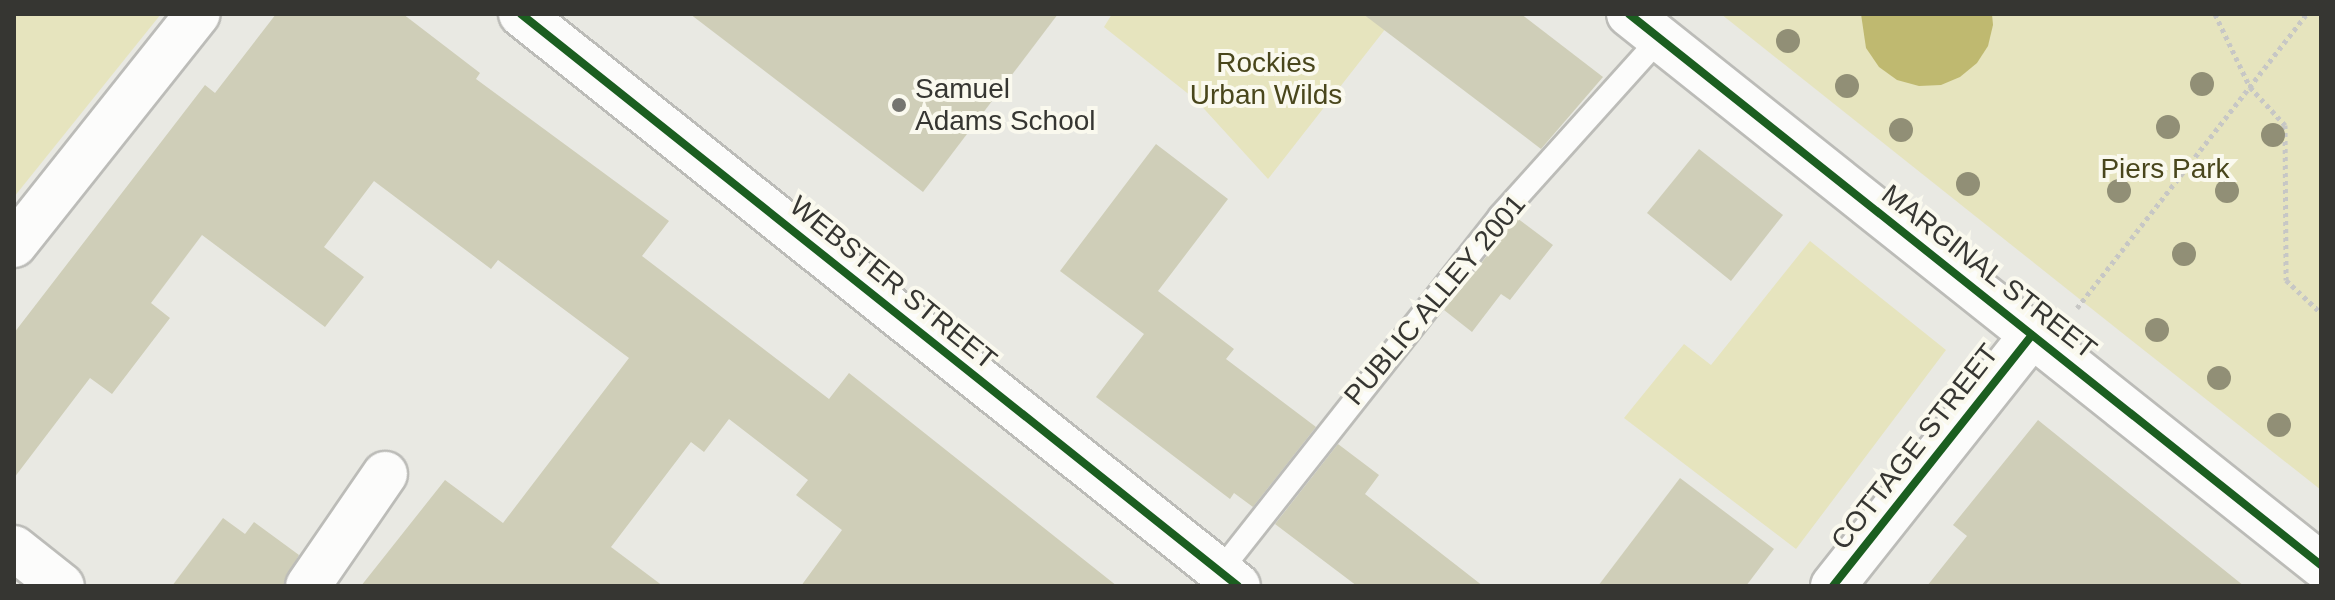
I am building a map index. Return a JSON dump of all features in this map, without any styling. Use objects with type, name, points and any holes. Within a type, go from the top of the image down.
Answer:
[{"type":"street","points":[[14,245],[198,14]]},
{"type":"street","name":"WEBSTER STREET","points":[[529,17],[1229,579]]},
{"type":"street","name":"MARGINAL STREET","points":[[1645,26],[2321,566]]},
{"type":"street","name":"COTTAGE STREET","points":[[1833,586],[2032,335]]},
{"type":"street","points":[[308,586],[385,474]]},
{"type":"street","points":[[14,548],[62,586]]},
{"type":"street","points":[[2306,586],[2321,566]]},
{"type":"lane","name":"PUBLIC ALLEY 2001","points":[[1229,579],[1645,26]]},
{"type":"path","points":[[2215,14],[2250,87],[2285,125],[2286,280],[2321,313]]},
{"type":"path","points":[[2074,312],[2307,14]]},
{"type":"green space","points":[[14,14],[161,14],[14,197]]},
{"type":"green space","name":"Rockies Urban Wilds","points":[[1112,14],[1397,14],[1268,179],[1196,100],[1104,27]]},
{"type":"green space","name":"Piers Park","points":[[1721,14],[2321,14],[2321,490],[2126,336]]},
{"type":"green space","points":[[1810,241],[1946,350],[1796,549],[1624,418],[1684,344],[1711,365]]},
{"type":"shaded area","points":[[1861,14],[1992,14],[1993,25],[1988,46],[1977,63],[1960,77],[1941,85],[1919,86],[1897,80],[1879,67],[1866,48]]},
{"type":"building","points":[[276,14],[403,14],[480,73],[476,79],[669,221],[642,256],[829,399],[849,373],[1117,586],[801,586],[842,530],[796,495],[808,480],[729,419],[704,452],[691,442],[611,547],[663,586],[361,586],[445,480],[503,523],[629,358],[498,260],[491,269],[374,181],[324,247],[364,277],[325,327],[202,235],[151,303],[170,318],[112,394],[90,378],[14,478],[14,333],[205,85],[215,93]]},
{"type":"building","name":"Samuel Adams School","points":[[690,14],[1058,14],[923,192]]},
{"type":"building","points":[[1363,14],[1521,14],[1603,77],[1541,149]]},
{"type":"building","points":[[1156,144],[1228,199],[1158,291],[1234,349],[1226,359],[1316,427],[1253,507],[1234,493],[1230,499],[1096,397],[1144,334],[1060,271]]},
{"type":"building","points":[[1699,149],[1783,215],[1731,281],[1647,213]]},
{"type":"building","points":[[1517,218],[1553,245],[1510,300],[1501,294],[1472,332],[1444,310]]},
{"type":"building","points":[[2038,420],[2244,586],[1927,586],[1967,536],[1953,525]]},
{"type":"building","points":[[1338,444],[1379,475],[1365,494],[1483,586],[1357,586],[1275,524]]},
{"type":"building","points":[[1680,478],[1774,549],[1746,586],[1598,586]]},
{"type":"building","points":[[223,518],[245,534],[254,522],[299,555],[283,586],[172,586]]},
{"type":"cycle path","points":[[521,14],[1238,586]]},
{"type":"cycle path","points":[[1629,14],[2321,565]]},
{"type":"cycle path","points":[[1833,586],[2032,335]]},
{"type":"place","name":"Samuel Adams School","points":[[899,105]]}]
